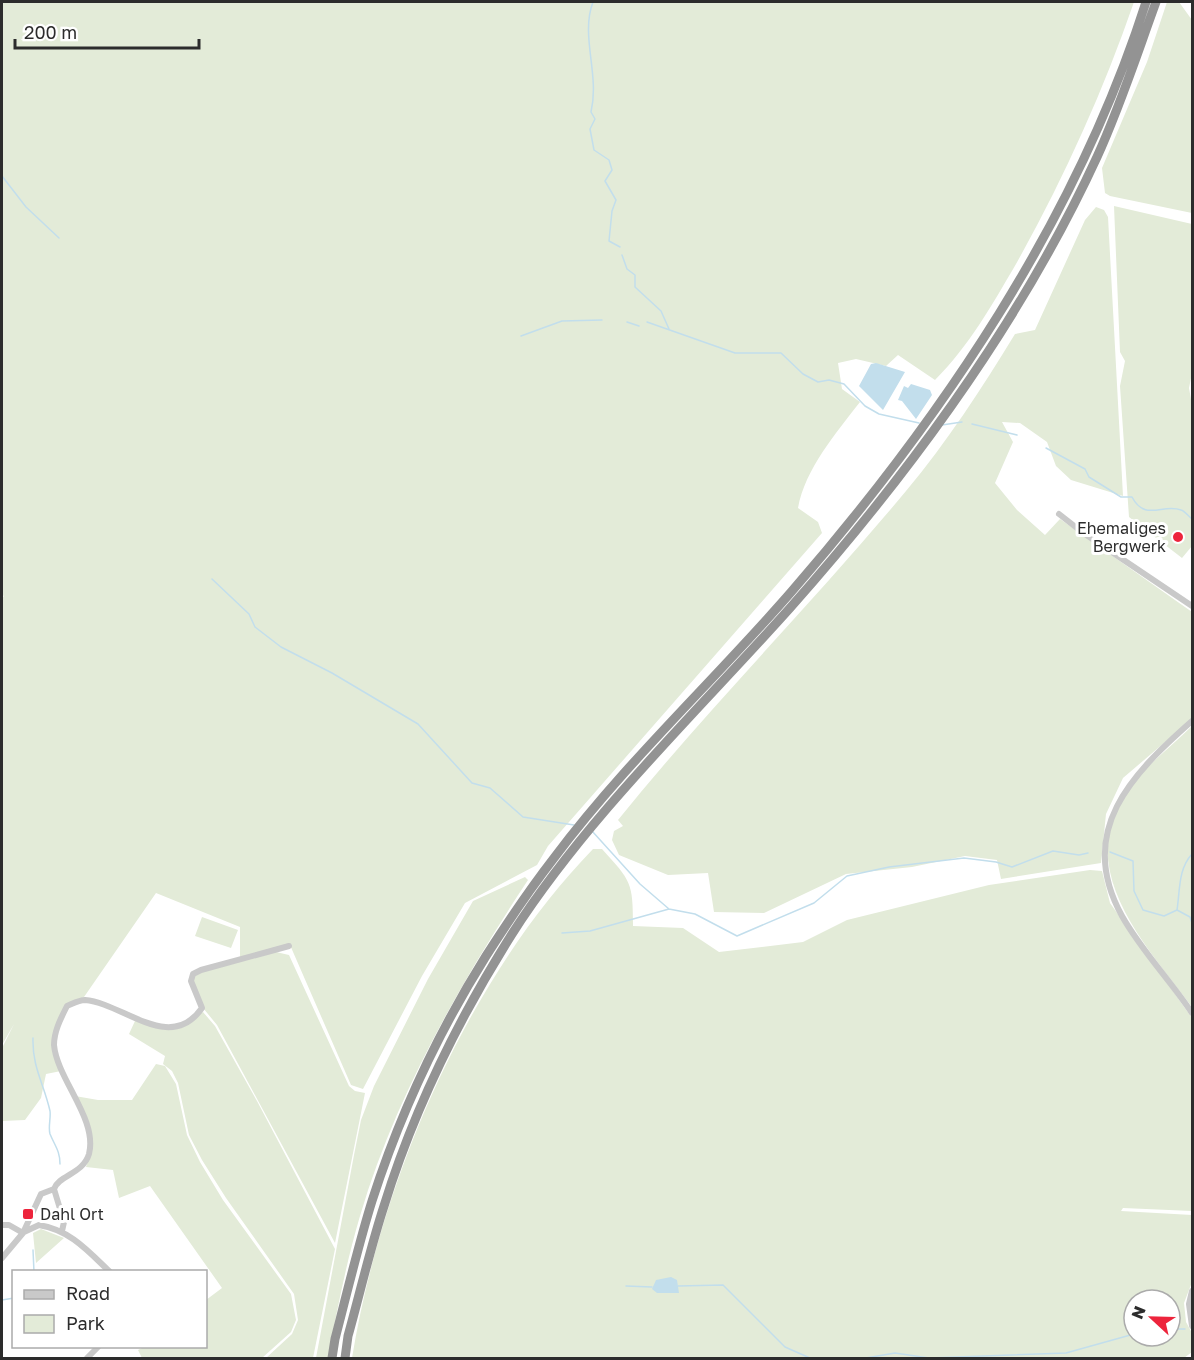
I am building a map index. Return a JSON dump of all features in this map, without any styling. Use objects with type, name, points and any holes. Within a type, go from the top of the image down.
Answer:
[{"type":"highway","points":[[332,1359],[335,1339],[372,1201],[400,1126],[460,1002],[496,942],[555,856],[639,758],[791,592],[876,487],[959,374],[1004,305],[1066,195],[1128,58],[1146,2]]},
{"type":"highway","points":[[345,1359],[348,1336],[384,1204],[412,1129],[469,1008],[489,972],[520,922],[564,863],[648,764],[790,608],[886,492],[964,386],[1014,310],[1061,228],[1097,157],[1156,2]]},
{"type":"street","points":[[1059,514],[1192,606]]},
{"type":"street","points":[[1192,721],[1142,769],[1123,793],[1110,819],[1105,856],[1110,887],[1123,918],[1192,1012]]},
{"type":"street","points":[[2,1258],[23,1233],[40,1196],[54,1189],[57,1183],[79,1170],[90,1148],[80,1110],[54,1045],[57,1026],[67,1006],[83,1000],[109,1006],[149,1025],[175,1026],[189,1022],[202,1008],[191,981],[193,974],[289,946]]},
{"type":"street","points":[[54,1189],[64,1222],[62,1231]]},
{"type":"street","points":[[2,1226],[9,1225],[23,1233]]},
{"type":"street","points":[[23,1233],[39,1225],[62,1231],[75,1239],[108,1270]]},
{"type":"street","points":[[1192,1291],[1189,1304],[1192,1326]]},
{"type":"street","points":[[87,1359],[98,1348]]},
{"type":"green space","points":[[2,2],[1134,2],[1109,69],[1066,168],[1016,264],[969,339],[935,380],[898,355],[886,366],[856,359],[838,363],[842,389],[860,402],[814,465],[798,508],[818,522],[822,533],[548,846],[537,865],[465,903],[422,976],[363,1089],[351,1085],[290,945],[240,959],[240,927],[156,893],[84,997],[65,1005],[53,1037],[61,1071],[46,1074],[41,1098],[25,1120],[2,1121],[2,1048],[14,1024],[2,1045],[2,598],[4,596],[2,595]]},
{"type":"green space","points":[[1167,2],[1179,2],[1192,20],[1192,213],[1110,196],[1105,193],[1102,168],[1147,62]]},
{"type":"green space","points":[[1114,206],[1192,224],[1192,373],[1189,388],[1192,405],[1192,546],[1182,558],[1129,517],[1120,386],[1125,361],[1120,352]]},
{"type":"green space","points":[[1096,207],[1104,210],[1108,217],[1123,496],[1071,480],[1056,466],[1047,442],[1020,423],[1002,422],[1013,442],[995,483],[1017,510],[1045,535],[1060,519],[1192,612],[1192,719],[1123,778],[1106,814],[1101,863],[1001,879],[997,860],[965,856],[912,867],[846,874],[764,913],[714,912],[708,873],[668,875],[619,855],[612,840],[614,831],[623,826],[618,820],[689,736],[835,574],[906,491],[964,414],[1015,334],[1035,330],[1085,220]]},
{"type":"green space","points":[[1192,726],[1192,1007],[1134,928],[1119,900],[1110,871],[1108,841],[1116,811],[1135,780]]},
{"type":"green space","points":[[593,849],[602,849],[625,876],[631,891],[633,926],[683,928],[719,952],[803,942],[847,920],[989,885],[1090,870],[1102,871],[1110,903],[1192,1018],[1192,1211],[1123,1208],[1121,1211],[1192,1215],[1192,1282],[1184,1303],[1186,1322],[1192,1333],[1192,1352],[1184,1358],[352,1358],[365,1291],[384,1222],[408,1154],[436,1086],[469,1021],[506,959],[547,901]]},
{"type":"green space","points":[[525,877],[528,880],[454,1000],[391,1128],[374,1172],[355,1234],[328,1358],[316,1358],[361,1120],[374,1086],[428,979],[473,901]]},
{"type":"green space","points":[[202,917],[238,930],[231,948],[195,936]]},
{"type":"green space","points":[[276,952],[289,955],[349,1086],[355,1091],[365,1093],[335,1243],[217,1025],[203,1008],[192,982],[194,975],[201,970]]},
{"type":"green space","points":[[203,1012],[215,1026],[257,1101],[335,1249],[313,1358],[266,1358],[292,1334],[298,1320],[294,1294],[202,1160],[189,1135],[178,1083],[172,1071],[163,1064],[165,1056],[129,1034],[135,1021],[176,1027]]},
{"type":"green space","points":[[156,1064],[165,1066],[176,1084],[187,1135],[200,1162],[223,1200],[291,1294],[296,1320],[291,1332],[262,1358],[142,1358],[138,1350],[142,1348],[207,1348],[207,1299],[222,1288],[150,1186],[119,1198],[113,1170],[86,1167],[90,1149],[89,1140],[75,1096],[98,1100],[132,1100]]},
{"type":"green space","points":[[41,1229],[64,1238],[36,1263],[33,1233]]},
{"type":"water","points":[[876,363],[905,372],[883,410],[859,386],[871,364]]},
{"type":"water","points":[[911,384],[930,390],[932,395],[916,419],[902,401],[898,400],[904,386],[908,388]]},
{"type":"water","points":[[671,1277],[677,1280],[679,1293],[657,1293],[652,1289],[656,1280]]},
{"type":"waterway","points":[[593,2],[588,28],[593,84],[591,112],[595,119],[590,129],[594,150],[609,160],[612,170],[605,181],[616,200],[612,211],[609,241],[620,247]]},
{"type":"waterway","points":[[2,176],[26,207],[59,238]]},
{"type":"waterway","points":[[622,255],[627,269],[635,275],[635,287],[661,311],[669,329]]},
{"type":"waterway","points":[[521,336],[562,321],[602,320]]},
{"type":"waterway","points":[[627,322],[639,326]]},
{"type":"waterway","points":[[647,322],[735,353],[781,353],[803,374],[818,382],[829,380],[844,384],[865,406],[879,414],[919,423]]},
{"type":"waterway","points":[[942,425],[962,422]]},
{"type":"waterway","points":[[972,424],[1017,435]]},
{"type":"waterway","points":[[1046,448],[1085,469],[1089,477],[1121,497],[1132,497],[1143,509],[1174,508],[1192,519]]},
{"type":"waterway","points":[[212,579],[249,614],[255,627],[281,647],[332,673],[418,724],[472,783],[490,788],[523,817],[574,825]]},
{"type":"waterway","points":[[592,831],[640,884],[669,909],[695,914],[737,936],[814,903],[847,876],[889,867],[964,858],[996,862],[1012,867],[1053,851],[1079,855],[1088,853]]},
{"type":"waterway","points":[[1110,852],[1133,861],[1134,891],[1143,910],[1164,916],[1177,910]]},
{"type":"waterway","points":[[1192,854],[1182,873],[1177,910],[1190,917],[1192,923]]},
{"type":"waterway","points":[[562,933],[590,931],[669,909]]},
{"type":"waterway","points":[[33,1038],[36,1067],[50,1111],[50,1134],[58,1152],[60,1164]]},
{"type":"waterway","points":[[33,1250],[34,1270]]},
{"type":"waterway","points":[[678,1286],[723,1285],[785,1347],[810,1358]]},
{"type":"waterway","points":[[626,1286],[652,1287]]},
{"type":"waterway","points":[[2,1300],[12,1298]]},
{"type":"waterway","points":[[866,1358],[895,1353],[929,1358],[1066,1353],[1122,1337]]},
{"type":"place","name":"Ehemaliges Bergwerk","points":[[1178,537]]},
{"type":"place","name":"Dahl Ort","points":[[28,1214]]}]
